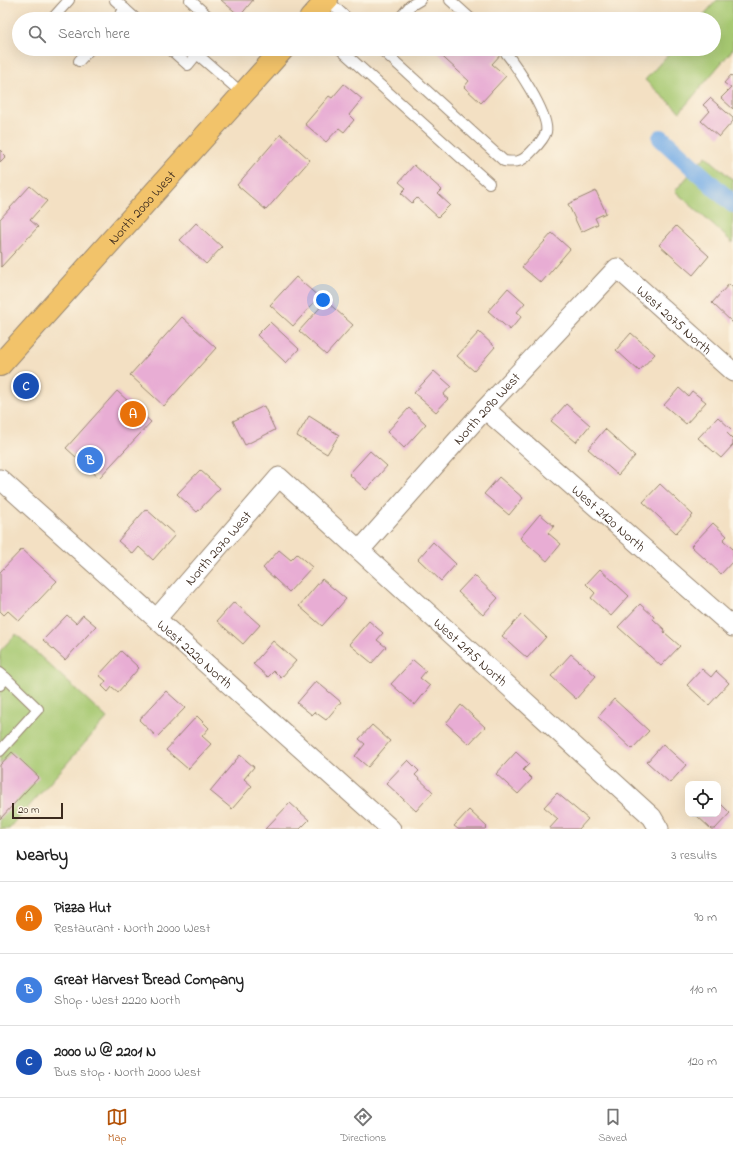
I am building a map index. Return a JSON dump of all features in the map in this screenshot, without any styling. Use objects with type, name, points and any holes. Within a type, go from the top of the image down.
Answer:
[{"type":"main road","points":[[316,12],[327,0]]},
{"type":"main road","name":"North 2000 West","points":[[0,365],[277,56]]},
{"type":"street","name":"West 2075 North","points":[[616,268],[733,372]]},
{"type":"street","name":"North 2090 West","points":[[360,550],[485,409],[616,268]]},
{"type":"street","name":"West 2120 North","points":[[485,409],[733,627]]},
{"type":"street","name":"West 2175 North","points":[[279,478],[652,817],[659,829]]},
{"type":"street","name":"North 2070 West","points":[[157,618],[279,478]]},
{"type":"street","name":"West 2220 North","points":[[0,479],[391,829]]},
{"type":"lane","points":[[58,12],[69,0]]},
{"type":"lane","points":[[115,0],[128,12]]},
{"type":"lane","points":[[190,0],[203,12]]},
{"type":"lane","points":[[327,0],[340,12]]},
{"type":"lane","points":[[404,12],[410,6],[420,0]]},
{"type":"lane","points":[[450,0],[463,12]]},
{"type":"lane","points":[[79,61],[84,56]]},
{"type":"lane","points":[[178,56],[188,65],[196,56]]},
{"type":"lane","points":[[203,56],[243,94]]},
{"type":"lane","points":[[348,56],[489,183]]},
{"type":"lane","points":[[389,56],[504,161],[517,162],[527,157],[542,140],[546,132],[545,119],[519,69],[509,56]]},
{"type":"lane","points":[[0,751],[38,710],[2,678]]},
{"type":"green space","points":[[717,0],[733,0],[733,49],[680,112],[645,80],[667,56],[721,56],[721,12],[706,12]]},
{"type":"green space","points":[[706,156],[733,180],[733,243],[675,191]]},
{"type":"green space","points":[[16,634],[107,718],[9,829],[0,829],[0,651]]},
{"type":"building","points":[[221,0],[253,0],[243,12],[235,12]]},
{"type":"building","points":[[442,56],[499,56],[492,64],[506,76],[481,103],[464,87],[469,81]]},
{"type":"building","points":[[731,75],[733,77],[733,109],[721,98],[731,88],[724,83]]},
{"type":"building","points":[[344,84],[362,99],[349,115],[354,120],[344,132],[339,128],[326,142],[305,124],[329,96],[332,98]]},
{"type":"building","points":[[710,98],[733,118],[733,121],[719,137],[701,121],[710,111],[703,105]]},
{"type":"building","points":[[281,134],[310,160],[266,210],[237,185]]},
{"type":"building","points":[[0,150],[6,156],[0,162]]},
{"type":"building","points":[[414,165],[442,190],[438,194],[450,205],[438,217],[417,198],[412,203],[401,193],[406,188],[399,182]]},
{"type":"building","points":[[30,186],[47,201],[30,220],[38,227],[1,267],[0,219]]},
{"type":"building","points":[[596,191],[606,213],[595,218],[598,224],[581,232],[568,204]]},
{"type":"building","points":[[196,223],[222,247],[206,264],[180,240]]},
{"type":"building","points":[[676,226],[709,256],[693,275],[659,245]]},
{"type":"building","points":[[552,233],[570,249],[541,283],[522,267]]},
{"type":"building","points":[[296,277],[319,297],[293,326],[270,305]]},
{"type":"building","points":[[729,284],[733,288],[733,323],[712,303]]},
{"type":"building","points":[[508,288],[525,303],[517,312],[522,316],[510,330],[488,311]]},
{"type":"building","points":[[326,301],[353,325],[326,355],[299,331]]},
{"type":"building","points":[[182,317],[216,348],[164,406],[130,375]]},
{"type":"building","points":[[270,322],[299,349],[286,363],[257,335]]},
{"type":"building","points":[[479,332],[495,347],[474,371],[457,356]]},
{"type":"building","points":[[631,333],[655,354],[639,371],[616,350]]},
{"type":"building","points":[[434,371],[451,386],[443,395],[448,399],[436,412],[414,393]]},
{"type":"building","points":[[679,388],[688,396],[692,391],[706,402],[686,424],[664,405]]},
{"type":"building","points":[[117,391],[151,422],[99,478],[66,448]]},
{"type":"building","points":[[566,404],[590,425],[576,442],[551,421]]},
{"type":"building","points":[[264,406],[275,430],[245,445],[233,421]]},
{"type":"building","points":[[409,408],[426,424],[404,448],[387,432]]},
{"type":"building","points":[[309,416],[339,435],[327,454],[297,436]]},
{"type":"building","points":[[718,417],[731,429],[727,433],[733,439],[733,445],[721,458],[698,438]]},
{"type":"building","points":[[605,429],[635,456],[618,475],[588,449]]},
{"type":"building","points":[[370,451],[387,466],[366,490],[349,474]]},
{"type":"building","points":[[200,470],[220,488],[197,512],[177,494]]},
{"type":"building","points":[[499,477],[523,498],[509,515],[484,494]]},
{"type":"building","points":[[660,484],[693,515],[676,533],[643,502]]},
{"type":"building","points":[[146,509],[175,535],[153,560],[139,547],[133,554],[118,541]]},
{"type":"building","points":[[540,514],[554,526],[548,533],[561,544],[547,561],[520,538]]},
{"type":"building","points":[[713,523],[727,536],[723,540],[733,549],[733,561],[721,574],[691,546]]},
{"type":"building","points":[[433,542],[456,564],[441,581],[418,559]]},
{"type":"building","points":[[22,549],[57,581],[19,621],[8,611],[4,615],[0,611],[0,572]]},
{"type":"building","points":[[279,550],[291,560],[297,554],[312,567],[289,592],[263,568]]},
{"type":"building","points":[[600,569],[629,596],[611,616],[591,598],[595,593],[586,584]]},
{"type":"building","points":[[474,575],[498,598],[483,615],[458,592]]},
{"type":"building","points":[[322,579],[346,599],[322,626],[299,606]]},
{"type":"building","points":[[234,602],[260,625],[243,644],[217,621]]},
{"type":"building","points":[[640,604],[654,617],[653,619],[665,630],[664,632],[680,646],[661,666],[618,627]]},
{"type":"building","points":[[522,614],[546,637],[527,658],[502,636]]},
{"type":"building","points":[[67,615],[76,623],[83,615],[96,626],[65,660],[43,640]]},
{"type":"building","points":[[369,621],[383,633],[377,640],[386,647],[372,663],[349,644]]},
{"type":"building","points":[[273,641],[296,661],[281,678],[274,671],[268,677],[253,664]]},
{"type":"building","points":[[121,651],[139,668],[118,692],[112,687],[108,692],[102,686],[106,681],[99,675]]},
{"type":"building","points":[[571,654],[596,676],[576,699],[551,676]]},
{"type":"building","points":[[413,660],[426,671],[420,678],[430,686],[415,705],[391,684]]},
{"type":"building","points":[[702,669],[711,677],[716,671],[729,683],[709,705],[687,685]]},
{"type":"building","points":[[316,681],[341,702],[326,720],[315,712],[312,715],[297,703]]},
{"type":"building","points":[[166,691],[185,708],[157,737],[139,720]]},
{"type":"building","points":[[614,699],[649,731],[632,749],[598,717]]},
{"type":"building","points":[[461,705],[485,727],[469,744],[446,723]]},
{"type":"building","points":[[197,716],[209,728],[202,736],[211,744],[188,769],[166,750]]},
{"type":"building","points":[[372,725],[390,741],[368,767],[355,756],[365,744],[359,739]]},
{"type":"building","points":[[663,744],[686,765],[670,783],[647,762]]},
{"type":"building","points":[[12,752],[39,777],[0,819],[0,765]]},
{"type":"building","points":[[516,752],[529,764],[523,770],[532,779],[518,794],[496,774]]},
{"type":"building","points":[[240,755],[254,767],[244,779],[252,786],[232,809],[210,791]]},
{"type":"building","points":[[408,760],[419,771],[415,775],[433,792],[416,811],[386,783]]},
{"type":"building","points":[[557,793],[588,819],[579,829],[549,829],[558,819],[544,807]]},
{"type":"building","points":[[290,803],[309,820],[300,829],[265,829]]},
{"type":"building","points":[[721,804],[730,813],[715,829],[711,829],[698,817],[721,817]]},
{"type":"building","points":[[469,810],[487,827],[485,829],[458,829],[454,826]]},
{"type":"waterway","points":[[661,138],[733,204]]},
{"type":"place","name":"2000 W @ 2201 N","points":[[26,386]]},
{"type":"place","name":"Pizza Hut","points":[[133,414]]},
{"type":"place","name":"Great Harvest Bread Company","points":[[90,460]]}]
